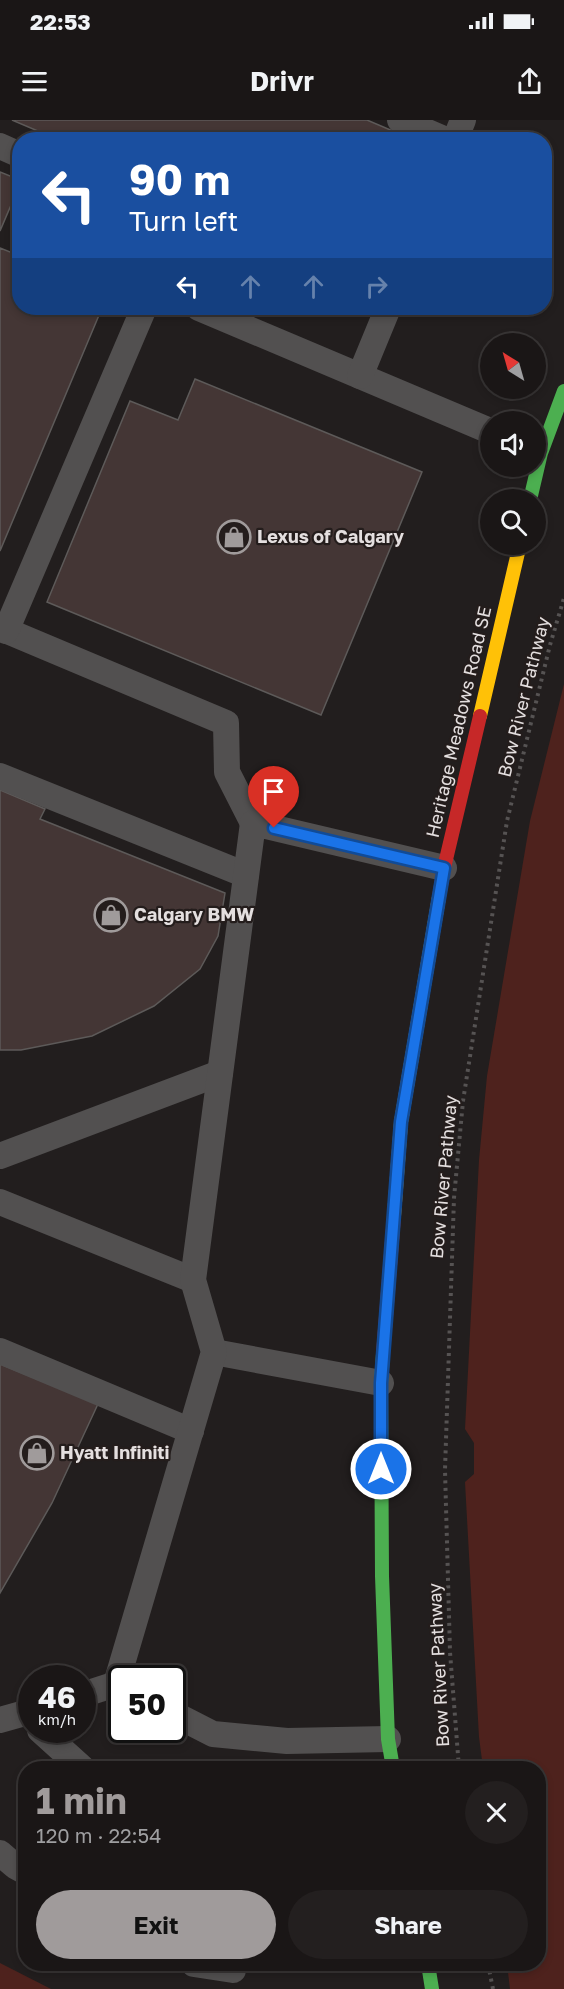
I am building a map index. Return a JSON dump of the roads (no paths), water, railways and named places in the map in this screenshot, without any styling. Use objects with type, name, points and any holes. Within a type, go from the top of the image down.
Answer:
[{"type":"main road","points":[[546,433],[564,391]]},
{"type":"main road","name":"Heritage Meadows Road SE","points":[[392,1761],[388,1739],[382,1576],[381,1383],[401,1122],[444,868],[517,555]]},
{"type":"main road","points":[[429,1971],[432,1989]]},
{"type":"lane","points":[[400,120],[428,132]]},
{"type":"lane","points":[[125,1665],[214,1352],[193,1280],[253,823],[227,772],[226,723],[3,630],[141,315]]},
{"type":"lane","points":[[216,315],[480,427]]},
{"type":"lane","points":[[360,376],[385,315]]},
{"type":"lane","points":[[0,776],[246,875]]},
{"type":"lane","points":[[253,823],[444,868]]},
{"type":"lane","points":[[0,1156],[220,1073]]},
{"type":"lane","points":[[0,1202],[193,1280]]},
{"type":"lane","points":[[0,1351],[191,1431]]},
{"type":"lane","points":[[214,1352],[381,1383]]},
{"type":"lane","points":[[186,1720],[213,1734],[287,1741],[388,1739]]},
{"type":"lane","points":[[53,1743],[74,1761]]},
{"type":"lane","points":[[0,1853],[18,1866]]},
{"type":"place","name":"Lexus of Calgary","points":[[234,537]]},
{"type":"place","name":"Calgary BMW","points":[[111,915]]},
{"type":"place","name":"Hyatt Infiniti","points":[[37,1453]]}]
